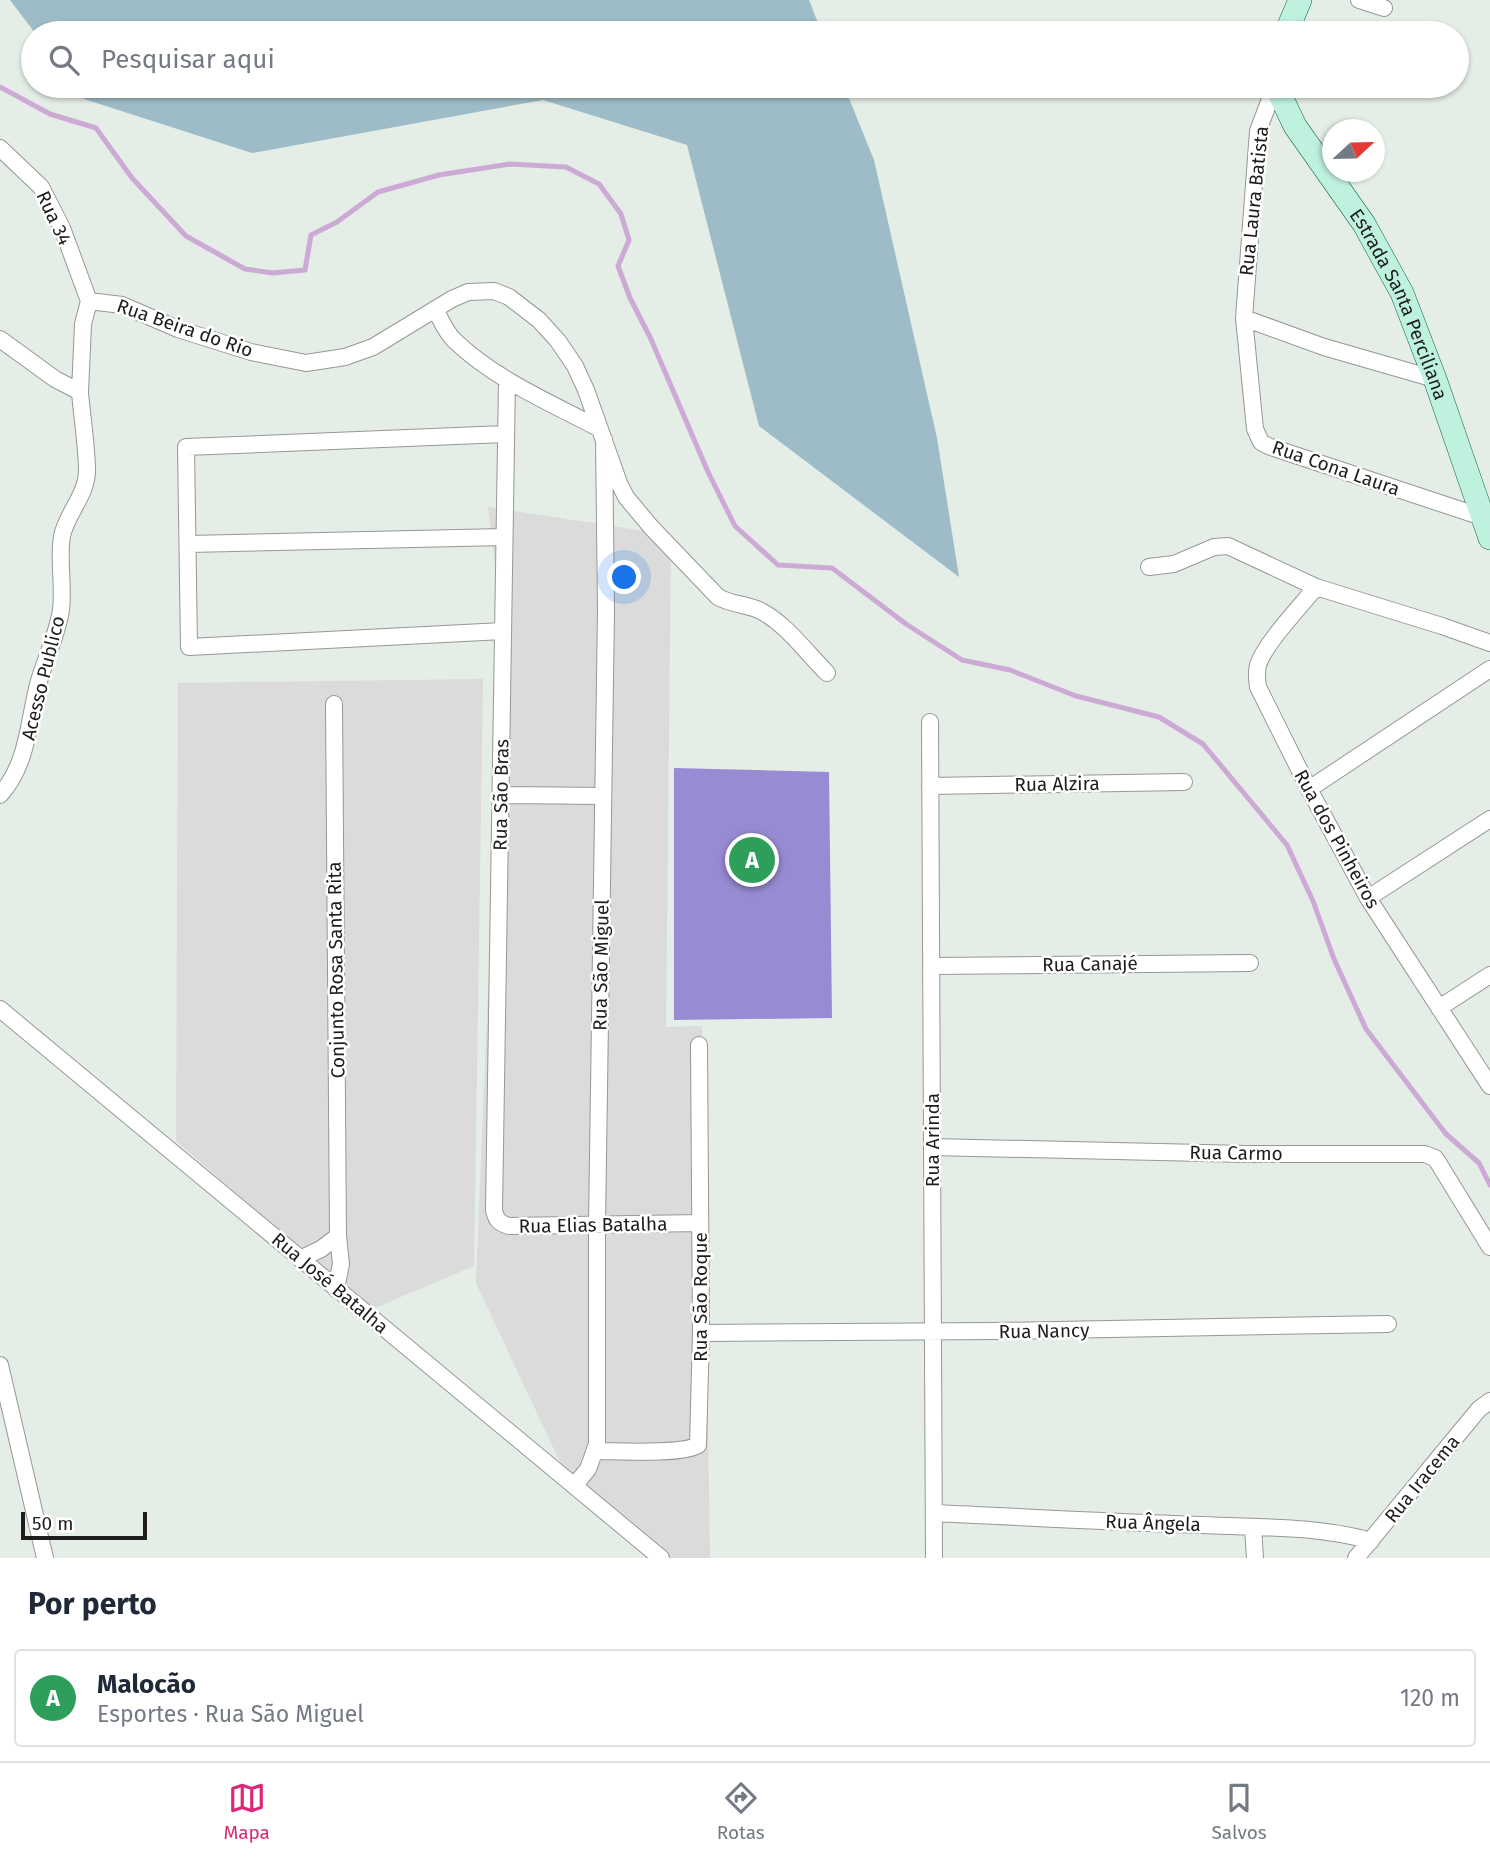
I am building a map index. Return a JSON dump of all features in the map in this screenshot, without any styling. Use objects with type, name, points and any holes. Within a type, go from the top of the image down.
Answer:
[{"type":"street","points":[[1291,21],[1300,0]]},
{"type":"street","points":[[1359,0],[1384,8]]},
{"type":"street","name":"Rua Laura Batista","points":[[1244,318],[1258,131],[1270,98]]},
{"type":"street","name":"Estrada Santa Perciliana","points":[[1281,98],[1295,126],[1346,195],[1385,259],[1402,293],[1486,527]]},
{"type":"street","name":"Rua 34","points":[[0,148],[41,187],[62,228],[89,301]]},
{"type":"street","name":"Rua Beira do Rio","points":[[89,301],[130,307],[178,329],[251,352],[306,363],[345,357],[373,347],[468,292],[494,291],[509,298],[539,320],[558,341],[580,378],[626,497],[693,572],[727,602],[757,609],[768,616],[827,673]]},
{"type":"street","name":"Acesso Publico","points":[[0,795],[15,775],[25,750],[35,695],[58,626],[62,591],[62,539],[65,526],[83,491],[87,471],[80,392],[83,324],[89,301]]},
{"type":"street","points":[[435,309],[456,342],[507,380],[602,434]]},
{"type":"street","points":[[1244,318],[1324,348],[1435,379]]},
{"type":"street","name":"Rua Cona Laura","points":[[1244,318],[1255,429],[1261,442],[1486,527]]},
{"type":"street","points":[[0,339],[55,379],[80,392]]},
{"type":"street","name":"Rua São Bras","points":[[494,1210],[507,380]]},
{"type":"street","points":[[503,631],[189,647],[186,447],[505,434]]},
{"type":"street","name":"Rua São Miguel","points":[[575,1485],[588,1469],[595,1451],[606,610],[602,434]]},
{"type":"street","points":[[189,544],[504,537]]},
{"type":"street","points":[[1149,567],[1174,564],[1214,547],[1228,546],[1316,587],[1490,643]]},
{"type":"street","name":"Rua dos Pinheiros","points":[[1316,587],[1258,663],[1256,675],[1266,707],[1368,898],[1490,1086]]},
{"type":"street","points":[[1309,789],[1490,669]]},
{"type":"street","name":"Conjunto Rosa Santa Rita","points":[[334,704],[338,1236],[341,1264],[337,1289]]},
{"type":"street","name":"Rua Arinda","points":[[930,722],[934,1558]]},
{"type":"street","name":"Rua Alzira","points":[[930,786],[1184,782]]},
{"type":"street","points":[[502,795],[603,796]]},
{"type":"street","points":[[1368,898],[1490,819]]},
{"type":"street","name":"Rua Canajé","points":[[931,966],[1250,963]]},
{"type":"street","points":[[1439,1008],[1490,975]]},
{"type":"street","name":"Rua José Batalha","points":[[0,1009],[661,1558]]},
{"type":"street","name":"Rua São Roque","points":[[595,1451],[675,1451],[698,1445],[701,1333],[699,1045]]},
{"type":"street","name":"Rua Carmo","points":[[932,1147],[1247,1154],[1425,1154],[1435,1158],[1490,1247]]},
{"type":"street","name":"Rua Elias Batalha","points":[[494,1210],[496,1219],[509,1226],[700,1223]]},
{"type":"street","points":[[300,1259],[321,1249],[338,1236]]},
{"type":"street","name":"Rua Nancy","points":[[701,1333],[1388,1324]]},
{"type":"street","points":[[0,1365],[45,1558]]},
{"type":"street","name":"Rua Iracema","points":[[1356,1558],[1479,1409],[1490,1401]]},
{"type":"street","name":"Rua Ângela","points":[[934,1513],[1321,1529],[1371,1541]]},
{"type":"street","points":[[1253,1528],[1255,1558]]},
{"type":"shaded area","points":[[10,0],[809,0],[817,21],[26,21]]},
{"type":"shaded area","points":[[849,98],[874,160],[937,438],[959,577],[759,426],[687,145],[543,100],[252,153],[84,99]]},
{"type":"shaded area","points":[[488,507],[671,535],[666,1027],[702,1026],[710,1558],[664,1558],[568,1479],[476,1283],[503,631]]},
{"type":"shaded area","points":[[483,679],[474,1266],[370,1310],[176,1141],[178,683]]},
{"type":"shaded area","points":[[674,768],[829,772],[832,1018],[674,1020]]},
{"type":"waterway","points":[[0,87],[50,114],[96,128],[132,178],[186,236],[245,269],[273,273],[305,270],[311,235],[337,222],[378,192],[439,175],[510,164],[566,167],[599,184],[621,214],[629,240],[618,266],[630,298],[735,526],[778,565],[832,568],[906,624],[962,660],[1010,670],[1076,696],[1159,717],[1203,744],[1287,845],[1366,1029],[1446,1134],[1479,1163],[1490,1185]]},
{"type":"place","name":"Malocão","points":[[752,860]]}]
